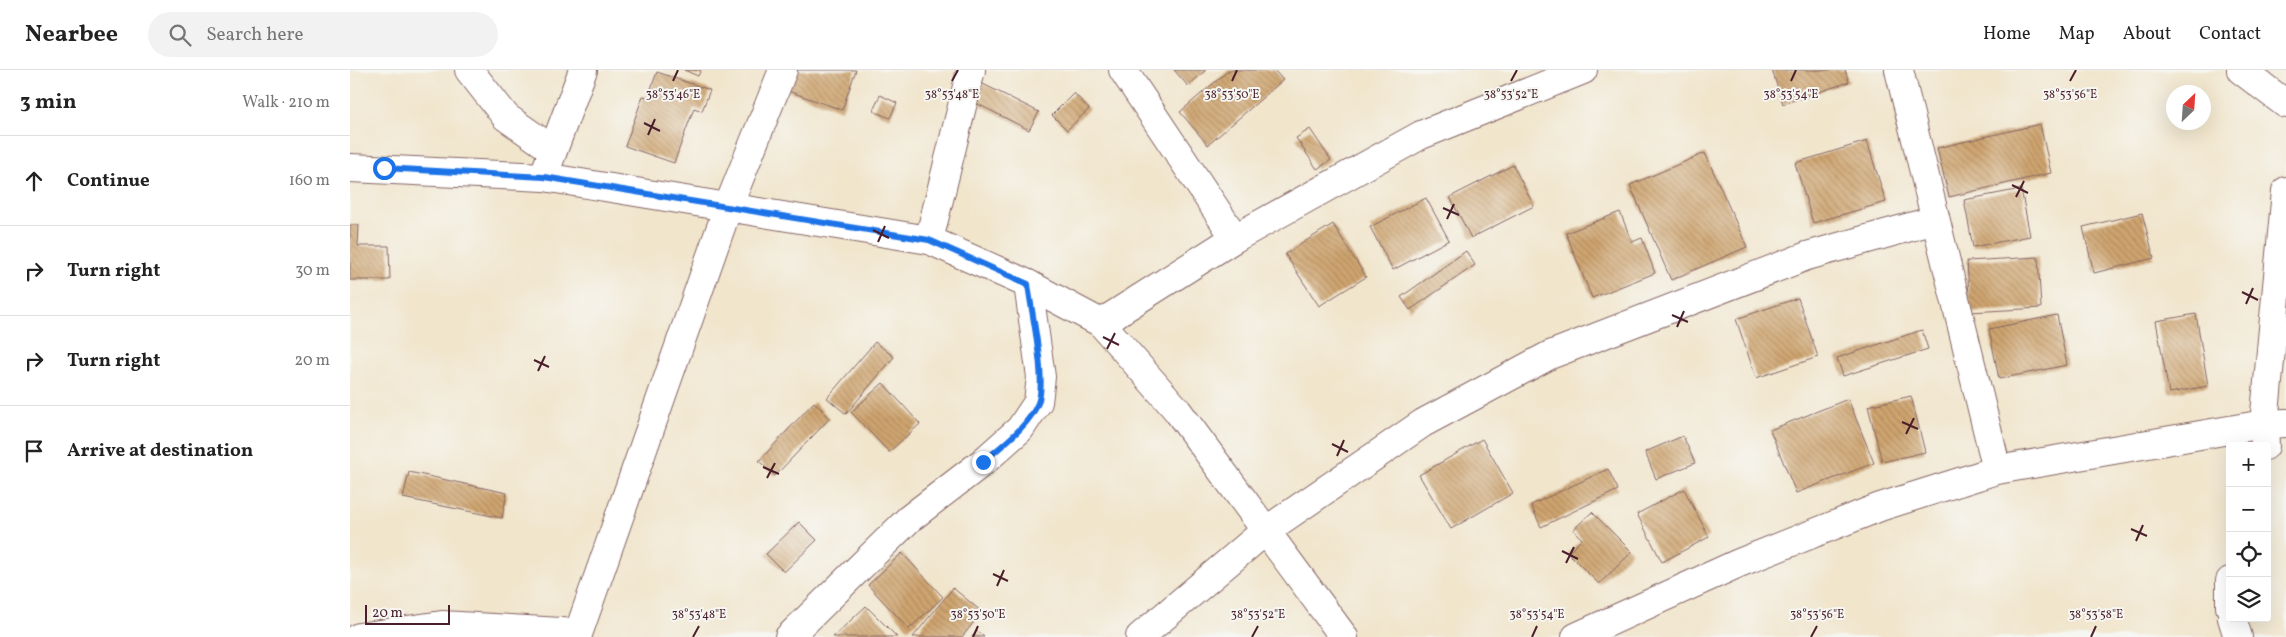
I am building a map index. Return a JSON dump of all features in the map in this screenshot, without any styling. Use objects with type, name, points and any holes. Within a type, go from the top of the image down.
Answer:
[{"type":"street","points":[[469,70],[506,117],[553,150]]},
{"type":"street","points":[[544,177],[583,70]]},
{"type":"street","points":[[359,637],[442,625],[577,635],[728,208],[783,70]]},
{"type":"street","points":[[929,240],[971,70]]},
{"type":"street","points":[[1122,70],[1235,238]]},
{"type":"street","points":[[1101,322],[1235,238],[1421,135],[1583,70]]},
{"type":"street","points":[[1899,70],[1997,470]]},
{"type":"street","points":[[2241,70],[2286,104]]},
{"type":"street","points":[[350,168],[544,177],[929,240],[1028,284],[1101,322],[1177,410],[1264,532],[1344,637]]},
{"type":"street","points":[[1576,637],[1739,563],[1880,507],[1997,470],[2272,431],[2286,191]]},
{"type":"street","points":[[1140,637],[1264,532],[1423,423],[1550,355],[1807,256],[1935,220]]},
{"type":"street","points":[[789,637],[909,519],[983,462],[1020,428],[1038,402],[1041,377],[1028,284]]},
{"type":"street","points":[[2233,622],[2238,637]]},
{"type":"building","points":[[684,70],[701,70],[698,76]]},
{"type":"building","points":[[795,70],[856,70],[842,110],[788,91]]},
{"type":"building","points":[[1174,70],[1206,70],[1188,86]]},
{"type":"building","points":[[1229,70],[1274,70],[1283,80],[1208,145],[1180,112]]},
{"type":"building","points":[[1772,70],[1845,70],[1849,82],[1783,104]]},
{"type":"building","points":[[657,72],[710,90],[702,111],[694,108],[674,163],[625,146],[643,96],[648,97]]},
{"type":"building","points":[[977,81],[1039,112],[1029,130],[968,99]]},
{"type":"building","points":[[1074,93],[1089,109],[1067,130],[1052,115]]},
{"type":"building","points":[[880,95],[897,103],[890,118],[873,111]]},
{"type":"building","points":[[2040,124],[2051,173],[1949,197],[1937,148]]},
{"type":"building","points":[[1310,129],[1331,160],[1317,169],[1296,138]]},
{"type":"building","points":[[1867,141],[1886,202],[1813,223],[1795,163]]},
{"type":"building","points":[[1705,153],[1747,247],[1671,280],[1630,185]]},
{"type":"building","points":[[1513,165],[1534,206],[1471,238],[1450,197]]},
{"type":"building","points":[[2021,189],[2030,236],[1973,247],[1964,200]]},
{"type":"building","points":[[1426,198],[1449,240],[1393,270],[1370,227]]},
{"type":"building","points":[[1620,212],[1632,242],[1642,238],[1655,273],[1592,298],[1566,233]]},
{"type":"building","points":[[2142,213],[2154,258],[2094,273],[2083,227]]},
{"type":"building","points":[[1333,224],[1366,277],[1319,306],[1285,254]]},
{"type":"building","points":[[350,225],[359,225],[358,246],[389,246],[390,280],[350,280]]},
{"type":"building","points":[[1466,251],[1475,265],[1410,310],[1401,297]]},
{"type":"building","points":[[2038,257],[2041,308],[1970,312],[1967,261]]},
{"type":"building","points":[[1798,298],[1818,357],[1756,378],[1736,319]]},
{"type":"building","points":[[2196,314],[2208,386],[2169,393],[2156,321]]},
{"type":"building","points":[[2057,315],[2067,365],[1999,379],[1989,329]]},
{"type":"building","points":[[1922,330],[1928,349],[1843,376],[1837,358]]},
{"type":"building","points":[[875,342],[894,357],[846,414],[827,398]]},
{"type":"building","points":[[883,383],[920,424],[889,452],[851,412]]},
{"type":"building","points":[[1911,396],[1925,452],[1882,462],[1868,406]]},
{"type":"building","points":[[1848,399],[1874,463],[1796,493],[1770,430]]},
{"type":"building","points":[[814,402],[830,418],[775,476],[759,461]]},
{"type":"building","points":[[1683,436],[1695,463],[1656,479],[1645,452]]},
{"type":"building","points":[[1482,439],[1513,493],[1451,529],[1419,475]]},
{"type":"building","points":[[1608,469],[1618,490],[1541,527],[1531,505]]},
{"type":"building","points":[[409,472],[507,493],[502,518],[403,498]]},
{"type":"building","points":[[1684,489],[1709,537],[1662,562],[1637,514]]},
{"type":"building","points":[[1592,512],[1632,552],[1599,584],[1568,553],[1582,539],[1573,530]]},
{"type":"building","points":[[799,522],[817,540],[784,572],[766,554]]},
{"type":"building","points":[[902,553],[943,597],[909,629],[868,585]]},
{"type":"building","points":[[953,588],[982,612],[962,637],[913,637]]},
{"type":"building","points":[[866,606],[897,637],[833,637]]},
{"type":"building","points":[[977,631],[984,637],[972,637]]},
{"type":"route","points":[[384,168],[544,177],[929,240],[1028,284],[1041,377],[1038,402],[1020,428],[983,462]]}]
